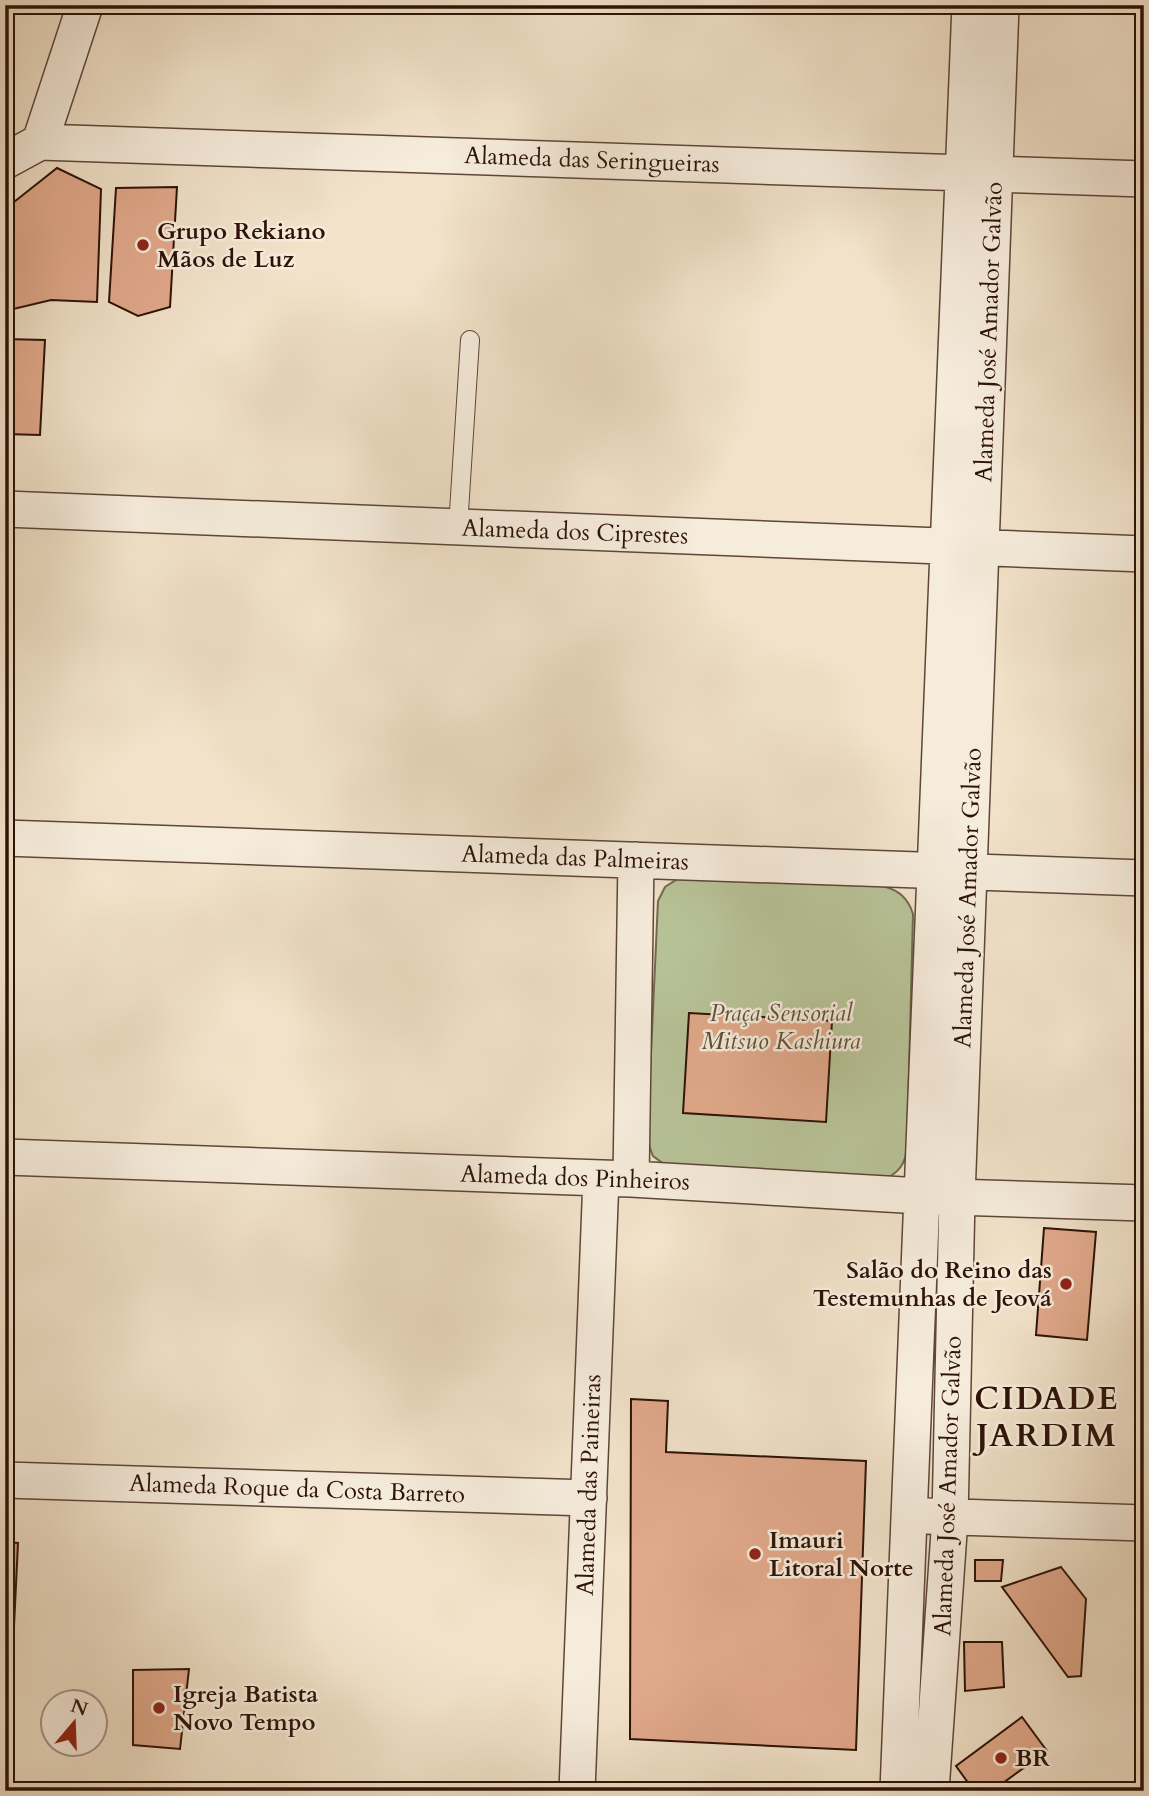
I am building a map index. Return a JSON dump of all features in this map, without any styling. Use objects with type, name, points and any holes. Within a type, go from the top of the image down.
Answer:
[{"type":"street","points":[[5,162],[40,142],[85,5]]},
{"type":"street","name":"Alameda José Amador Galvão","points":[[970,5],[979,173]]},
{"type":"street","name":"Alameda José Amador Galvão","points":[[931,1791],[950,1518],[957,1197],[952,871],[964,547],[979,173],[1001,5]]},
{"type":"street","name":"Alameda das Seringueiras","points":[[40,142],[1144,178]]},
{"type":"street","name":"Alameda dos Ciprestes","points":[[5,509],[1144,554]]},
{"type":"street","name":"Alameda das Palmeiras","points":[[5,838],[1144,878]]},
{"type":"street","name":"Alameda das Paineiras","points":[[577,1791],[589,1498],[616,1179],[636,860]]},
{"type":"street","name":"Alameda José Amador Galvão","points":[[898,1791],[911,1515],[921,1196],[952,871]]},
{"type":"street","name":"Alameda dos Pinheiros","points":[[5,1157],[616,1179],[921,1196],[1144,1203]]},
{"type":"street","name":"Alameda Roque da Costa Barreto","points":[[5,1480],[589,1498]]},
{"type":"street","points":[[911,1515],[1144,1524]]},
{"type":"lane","points":[[458,527],[470,340]]},
{"type":"green space","name":"Praça Sensorial Mitsuo Kashiura","points":[[679,878],[882,886],[898,892],[908,903],[913,914],[907,1149],[897,1172],[889,1177],[668,1167],[653,1156],[647,1140],[658,901],[665,887]]},
{"type":"building","points":[[57,168],[101,189],[97,302],[51,300],[5,311],[14,202]]},
{"type":"building","name":"Grupo Rekiano Mãos de Luz","points":[[177,187],[170,307],[138,316],[109,302],[116,188]]},
{"type":"building","points":[[5,339],[45,340],[40,435],[5,434]]},
{"type":"building","points":[[689,1013],[832,1021],[826,1122],[683,1113]]},
{"type":"building","name":"Salão do Reino das Testemunhas de Jeová","points":[[1044,1228],[1096,1232],[1087,1340],[1036,1335]]},
{"type":"building","points":[[631,1399],[668,1401],[666,1452],[866,1461],[856,1750],[630,1739]]},
{"type":"building","points":[[5,1542],[18,1543],[8,1752],[5,1752]]},
{"type":"building","points":[[975,1560],[1003,1560],[1001,1581],[975,1581]]},
{"type":"building","points":[[1061,1567],[1086,1599],[1081,1676],[1068,1677],[1002,1587]]},
{"type":"building","name":"BR","points":[[964,1642],[1002,1642],[1004,1687],[965,1691]]},
{"type":"building","name":"Igreja Batista Novo Tempo","points":[[189,1669],[180,1749],[133,1745],[133,1670]]},
{"type":"building","name":"BR","points":[[1022,1717],[1047,1751],[992,1791],[974,1791],[956,1766]]},
{"type":"place","name":"Grupo Rekiano Mãos de Luz","points":[[143,245]]},
{"type":"place","name":"Salão do Reino das Testemunhas de Jeová","points":[[1066,1284]]},
{"type":"place","name":"Imauri Litoral Norte","points":[[755,1554]]},
{"type":"place","name":"Igreja Batista Novo Tempo","points":[[159,1708]]},
{"type":"place","name":"BR","points":[[1001,1758]]},
{"type":"district","name":"CIDADE JARDIM","points":[[1047,1418]]}]
